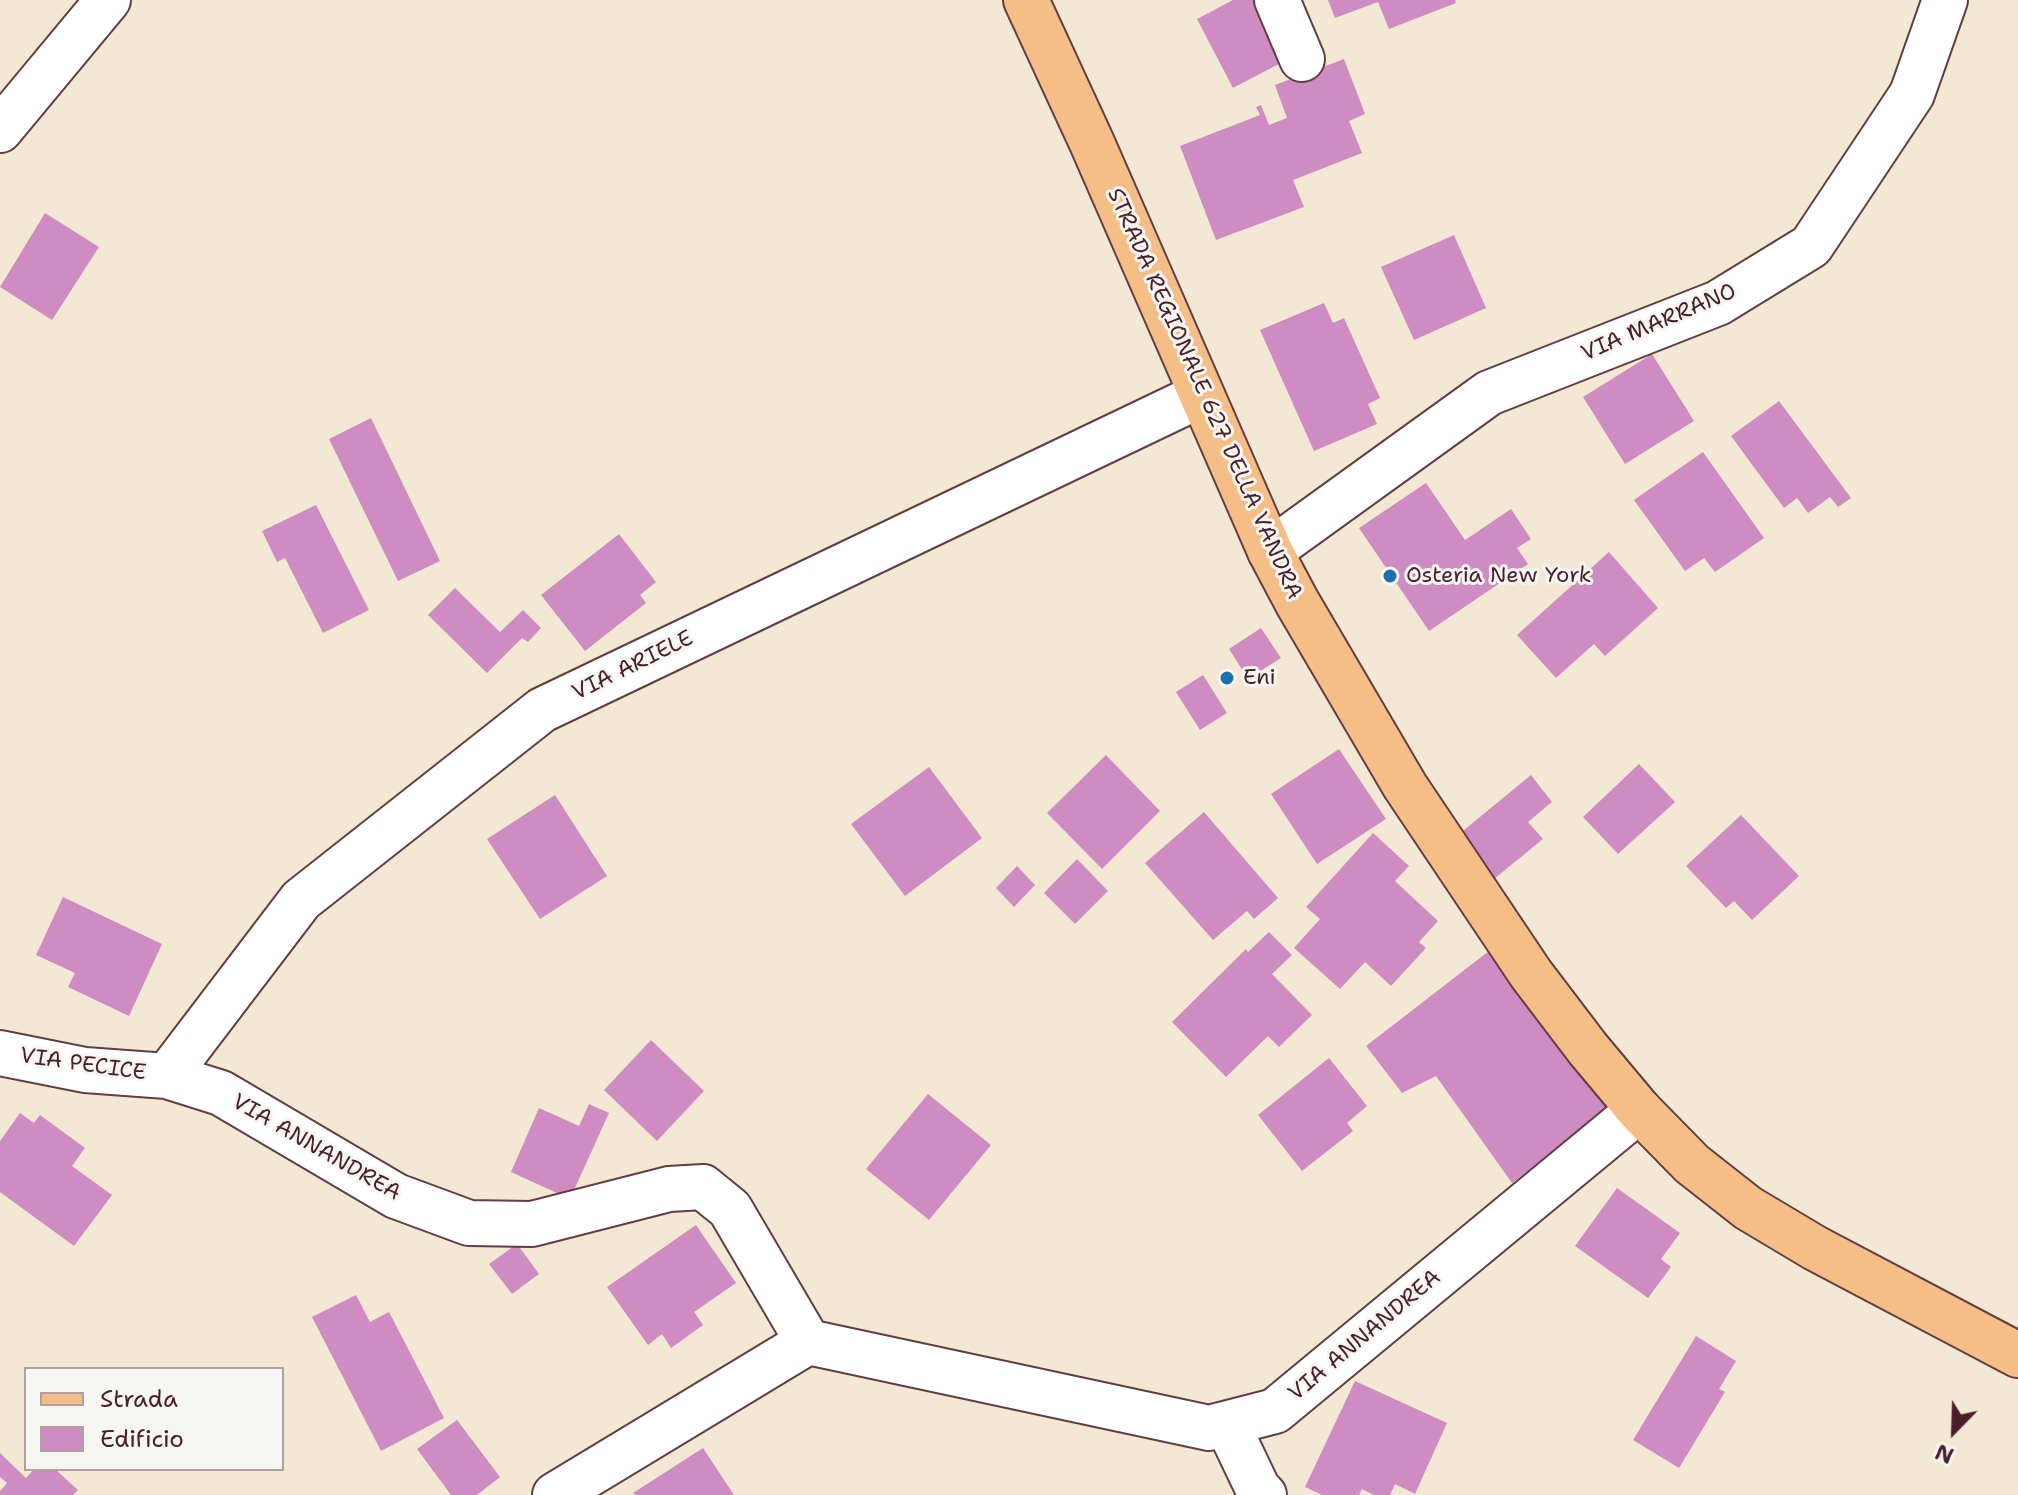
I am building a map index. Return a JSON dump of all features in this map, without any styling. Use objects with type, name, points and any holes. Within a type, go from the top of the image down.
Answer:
[{"type":"main road","name":"STRADA REGIONALE 627 DELLA VANDRA","points":[[1026,0],[1092,143],[1270,551],[1405,786],[1531,974],[1639,1110],[1692,1164],[1748,1208],[1815,1248],[2018,1355]]},
{"type":"street","points":[[0,130],[108,0]]},
{"type":"street","points":[[1277,0],[1302,59]]},
{"type":"street","name":"VIA MARRANO","points":[[1270,551],[1489,393],[1718,303],[1811,246],[1912,94],[1945,0]]},
{"type":"street","name":"VIA ARIELE","points":[[167,1076],[301,900],[542,710],[1201,395]]},
{"type":"street","name":"VIA PECICE","points":[[0,1053],[85,1070],[167,1076]]},
{"type":"street","name":"VIA ANNANDREA","points":[[167,1076],[221,1093],[396,1196],[469,1223],[532,1224],[669,1189],[703,1187],[730,1209],[808,1342],[1209,1428],[1275,1411],[1639,1110]]},
{"type":"street","points":[[555,1495],[808,1342]]},
{"type":"street","points":[[1227,1424],[1258,1489],[1264,1495]]},
{"type":"building","points":[[1233,0],[1262,0],[1292,57],[1233,88],[1197,19]]},
{"type":"building","points":[[1328,0],[1455,0],[1456,3],[1389,29],[1378,2],[1335,18]]},
{"type":"building","points":[[1344,59],[1365,114],[1349,121],[1362,153],[1293,180],[1304,207],[1216,240],[1180,146],[1260,115],[1256,107],[1261,105],[1269,125],[1287,118],[1275,85]]},
{"type":"building","points":[[45,213],[99,247],[52,320],[0,287]]},
{"type":"building","points":[[1454,235],[1486,308],[1414,340],[1381,267]]},
{"type":"building","points":[[1324,303],[1333,323],[1344,318],[1380,398],[1368,404],[1377,424],[1314,451],[1260,330]]},
{"type":"building","points":[[1652,354],[1694,421],[1625,464],[1583,397]]},
{"type":"building","points":[[1779,401],[1851,498],[1838,507],[1830,497],[1808,513],[1797,498],[1784,508],[1731,436]]},
{"type":"building","points":[[371,418],[440,561],[398,581],[329,439]]},
{"type":"building","points":[[1703,452],[1764,538],[1715,572],[1704,558],[1685,571],[1634,500]]},
{"type":"building","points":[[1426,483],[1465,540],[1511,509],[1531,539],[1517,548],[1528,564],[1429,631],[1359,528]]},
{"type":"building","points":[[316,505],[369,610],[323,633],[285,558],[277,562],[262,531]]},
{"type":"building","points":[[619,534],[656,582],[640,595],[646,603],[585,651],[541,595]]},
{"type":"building","points":[[1609,552],[1658,608],[1605,656],[1594,644],[1556,678],[1517,635]]},
{"type":"building","points":[[455,588],[500,632],[523,610],[541,628],[528,642],[522,638],[487,673],[428,615]]},
{"type":"building","points":[[1261,628],[1281,658],[1248,679],[1229,649]]},
{"type":"building","points":[[1203,675],[1227,713],[1200,730],[1176,692]]},
{"type":"building","points":[[1339,749],[1386,819],[1317,864],[1271,794]]},
{"type":"building","points":[[1106,755],[1160,811],[1102,869],[1047,813]]},
{"type":"building","points":[[1639,764],[1675,802],[1618,854],[1583,817]]},
{"type":"building","points":[[929,767],[982,838],[905,896],[851,824]]},
{"type":"building","points":[[1531,775],[1552,802],[1528,822],[1543,839],[1494,879],[1458,835]]},
{"type":"building","points":[[555,795],[607,876],[540,919],[487,839]]},
{"type":"building","points":[[1204,812],[1278,898],[1254,919],[1247,911],[1213,940],[1145,863]]},
{"type":"building","points":[[1741,815],[1799,876],[1752,920],[1734,901],[1726,908],[1686,866]]},
{"type":"building","points":[[1373,833],[1409,866],[1395,881],[1438,921],[1419,942],[1426,948],[1391,986],[1365,962],[1340,989],[1294,948],[1320,919],[1306,907]]},
{"type":"building","points":[[1077,859],[1108,891],[1075,924],[1044,893]]},
{"type":"building","points":[[1017,866],[1035,885],[1014,907],[996,888]]},
{"type":"building","points":[[63,897],[162,944],[129,1016],[68,987],[75,973],[36,955]]},
{"type":"building","points":[[1269,932],[1292,955],[1272,974],[1312,1015],[1279,1047],[1268,1036],[1226,1077],[1172,1022],[1246,949],[1248,952]]},
{"type":"building","points":[[1489,951],[1609,1111],[1512,1183],[1436,1076],[1402,1093],[1366,1046]]},
{"type":"building","points":[[651,1040],[704,1091],[657,1141],[604,1090]]},
{"type":"building","points":[[1329,1058],[1367,1106],[1347,1123],[1353,1131],[1302,1171],[1258,1115]]},
{"type":"building","points":[[928,1094],[991,1145],[929,1220],[866,1169]]},
{"type":"building","points":[[589,1104],[609,1113],[570,1199],[511,1172],[539,1108],[579,1126]]},
{"type":"building","points":[[20,1113],[34,1123],[40,1115],[85,1148],[72,1166],[112,1195],[74,1246],[0,1192],[0,1141]]},
{"type":"building","points":[[1617,1188],[1680,1233],[1661,1259],[1671,1267],[1648,1298],[1575,1246]]},
{"type":"building","points":[[696,1225],[736,1283],[694,1312],[703,1325],[671,1348],[662,1334],[648,1345],[607,1287]]},
{"type":"building","points":[[517,1244],[539,1274],[512,1294],[489,1264]]},
{"type":"building","points":[[356,1295],[370,1322],[389,1312],[444,1418],[381,1451],[312,1317]]},
{"type":"building","points":[[1696,1336],[1736,1361],[1719,1389],[1725,1392],[1679,1468],[1633,1440]]},
{"type":"building","points":[[1355,1381],[1447,1423],[1415,1494],[1395,1484],[1390,1495],[1374,1495],[1362,1489],[1359,1495],[1322,1495],[1305,1487]]},
{"type":"building","points":[[457,1420],[500,1477],[477,1495],[451,1495],[417,1449]]},
{"type":"building","points":[[703,1448],[734,1495],[633,1493]]},
{"type":"building","points":[[0,1453],[26,1478],[32,1471],[57,1471],[78,1490],[73,1495],[0,1495],[7,1483],[0,1477]]},
{"type":"place","name":"Osteria New York","points":[[1390,576]]},
{"type":"place","name":"Eni","points":[[1227,678]]}]
